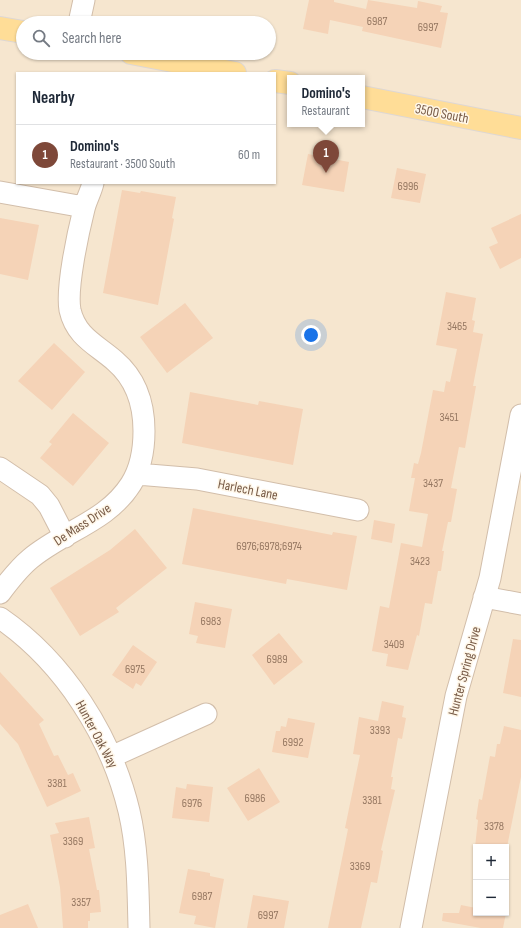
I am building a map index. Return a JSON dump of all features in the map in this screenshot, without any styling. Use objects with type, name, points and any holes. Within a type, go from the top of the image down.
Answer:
[{"type":"main road","points":[[0,28],[16,31]]},
{"type":"main road","points":[[168,60],[231,72]]},
{"type":"main road","points":[[276,81],[287,83]]},
{"type":"main road","name":"3500 South","points":[[365,98],[521,128]]},
{"type":"street","points":[[81,16],[84,0]]},
{"type":"street","name":"De Mass Drive","points":[[0,593],[11,578],[30,558],[97,518],[114,505],[131,485],[141,462],[144,438],[143,411],[139,396],[126,372],[116,362],[84,338],[78,330],[70,312],[69,289],[84,207],[92,184]]},
{"type":"street","points":[[0,192],[84,207]]},
{"type":"street","name":"Hunter Spring Drive","points":[[411,928],[456,696],[493,562],[521,415]]},
{"type":"street","points":[[0,468],[40,495],[49,506],[65,537]]},
{"type":"street","name":"Harlech Lane","points":[[137,474],[197,479],[358,510]]},
{"type":"street","points":[[484,597],[521,604]]},
{"type":"street","name":"Hunter Oak Way","points":[[0,618],[42,654],[69,685],[86,710],[111,757],[129,810],[134,838],[139,928]]},
{"type":"street","points":[[111,757],[206,714]]},
{"type":"shaded area","points":[[0,0],[521,0],[521,928],[0,928]]},
{"type":"building","points":[[309,0],[334,0],[334,2],[366,9],[368,0],[417,8],[418,1],[442,6],[440,12],[448,13],[441,48],[362,31],[363,27],[330,20],[328,34],[303,29]]},
{"type":"building","points":[[308,154],[349,162],[344,192],[302,185]]},
{"type":"building","points":[[397,168],[426,174],[420,203],[391,198]]},
{"type":"building","points":[[122,190],[140,193],[141,191],[176,197],[172,218],[174,219],[158,305],[103,293]]},
{"type":"building","points":[[521,214],[521,258],[500,269],[489,247],[498,243],[491,228]]},
{"type":"building","points":[[0,218],[39,225],[28,280],[0,274]]},
{"type":"building","points":[[446,292],[476,298],[472,320],[475,321],[473,332],[483,334],[473,386],[476,386],[465,448],[459,447],[451,488],[457,489],[451,522],[448,522],[442,551],[444,551],[441,571],[438,571],[432,604],[425,603],[419,636],[417,635],[408,670],[386,666],[388,654],[372,651],[380,606],[389,608],[401,543],[422,547],[428,514],[409,511],[415,478],[411,478],[414,463],[418,464],[421,453],[433,390],[444,392],[446,381],[450,382],[457,349],[436,345]]},
{"type":"building","points":[[185,303],[213,338],[167,373],[140,337]]},
{"type":"building","points":[[54,343],[85,372],[52,410],[18,381]]},
{"type":"building","points":[[190,392],[258,405],[259,401],[303,409],[293,465],[182,443]]},
{"type":"building","points":[[73,413],[109,443],[73,486],[40,458],[52,444],[49,442]]},
{"type":"building","points":[[193,508],[332,535],[333,532],[357,536],[347,590],[287,579],[286,584],[182,564]]},
{"type":"building","points":[[374,520],[395,524],[392,543],[371,539]]},
{"type":"building","points":[[135,529],[167,568],[116,608],[119,612],[80,636],[50,588],[110,550]]},
{"type":"building","points":[[195,602],[232,609],[225,648],[196,643],[198,636],[189,634]]},
{"type":"building","points":[[279,633],[303,662],[274,685],[252,655]]},
{"type":"building","points":[[513,639],[521,640],[521,697],[503,693]]},
{"type":"building","points":[[133,645],[157,662],[141,686],[136,683],[133,689],[112,675]]},
{"type":"building","points":[[0,672],[44,720],[39,724],[54,756],[58,755],[68,775],[73,773],[81,791],[47,807],[18,744],[0,724]]},
{"type":"building","points":[[382,701],[404,706],[402,717],[406,718],[402,739],[398,738],[391,777],[393,777],[391,789],[395,790],[381,850],[383,851],[377,883],[371,882],[361,928],[328,928],[348,829],[345,828],[360,755],[353,754],[359,717],[378,721]]},
{"type":"building","points":[[288,718],[315,723],[308,758],[272,752],[276,731],[280,731],[281,726],[286,727]]},
{"type":"building","points":[[504,726],[521,730],[521,777],[508,844],[475,844],[478,820],[476,819],[479,799],[482,800],[490,756],[495,757],[497,744],[500,744]]},
{"type":"building","points":[[259,768],[280,802],[248,821],[227,788]]},
{"type":"building","points":[[187,784],[213,787],[209,822],[172,818],[176,787],[186,789]]},
{"type":"building","points":[[89,817],[95,848],[89,849],[97,890],[99,890],[101,912],[90,913],[88,928],[63,928],[60,887],[50,835],[59,833],[55,823]]},
{"type":"building","points":[[188,869],[210,873],[210,876],[224,879],[215,928],[194,924],[196,916],[179,913]]},
{"type":"building","points":[[253,895],[289,901],[284,928],[247,928]]},
{"type":"building","points":[[28,904],[38,928],[0,928],[0,915]]},
{"type":"building","points":[[461,905],[473,907],[473,916],[505,916],[503,928],[481,928],[442,921],[443,913],[459,913]]},
{"type":"place","name":"Domino's","points":[[326,173]]}]
